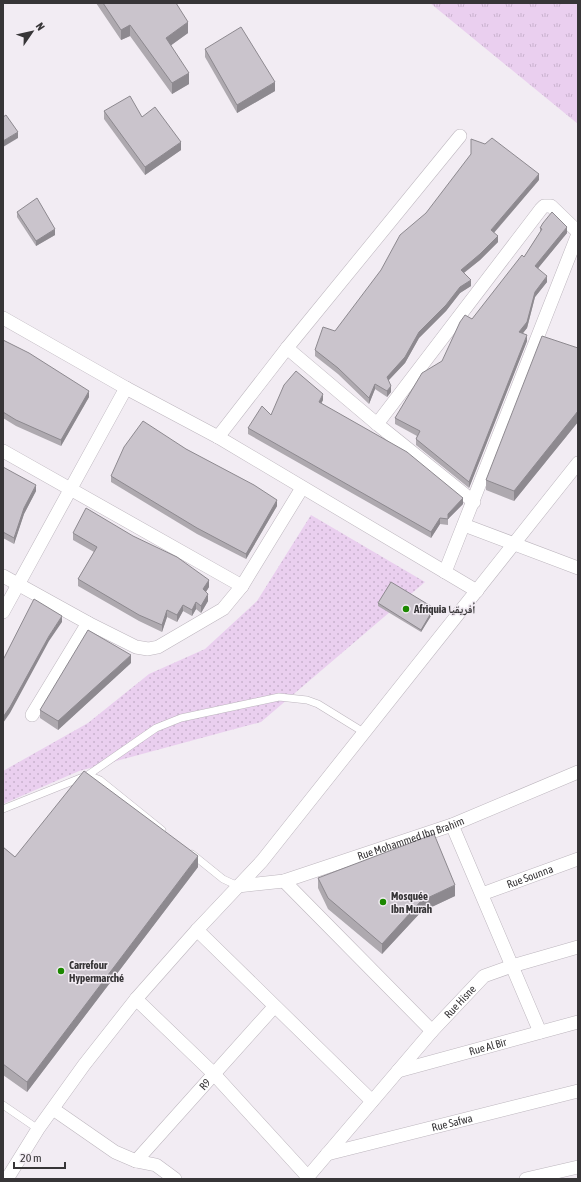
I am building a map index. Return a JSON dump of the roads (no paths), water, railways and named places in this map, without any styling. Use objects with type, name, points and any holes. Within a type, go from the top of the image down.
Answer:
[{"type":"street","points":[[218,437],[287,348],[460,136]]},
{"type":"street","points":[[377,424],[541,209],[544,206],[551,206],[578,233],[474,502],[445,572]]},
{"type":"street","points":[[3,318],[126,388],[218,437],[477,590]]},
{"type":"street","points":[[287,348],[377,424],[474,502]]},
{"type":"street","points":[[3,612],[126,388]]},
{"type":"street","points":[[3,451],[69,490],[242,586]]},
{"type":"street","points":[[7,1179],[38,1129],[136,999],[197,930],[262,861],[578,463]]},
{"type":"street","points":[[3,576],[88,623],[136,647],[148,649],[158,648],[223,609],[242,586],[302,488]]},
{"type":"street","points":[[464,525],[578,568]]},
{"type":"street","points":[[32,715],[88,623]]},
{"type":"street","name":"Rue Mohammed Ibn Brahim","points":[[238,886],[284,881],[452,825],[578,772]]},
{"type":"street","points":[[452,825],[540,1032]]},
{"type":"street","name":"Rue Sounna","points":[[482,894],[578,859]]},
{"type":"street","points":[[284,881],[432,1031]]},
{"type":"street","points":[[136,999],[213,1073],[307,1178],[372,1102],[197,930]]},
{"type":"street","name":"Rue Hisne","points":[[372,1102],[432,1031],[484,976],[512,966],[578,947]]},
{"type":"street","name":"R9","points":[[136,1161],[213,1073],[274,1007]]},
{"type":"street","name":"Rue Al Bir","points":[[398,1071],[578,1022]]},
{"type":"street","name":"Rue Safwa","points":[[327,1154],[578,1091]]},
{"type":"street","points":[[53,1110],[115,1152],[136,1161],[156,1165],[175,1179]]},
{"type":"street","points":[[526,1179],[550,1176],[578,1166]]},
{"type":"lane","points":[[3,809],[88,775],[156,728],[181,718],[279,697],[313,702],[365,733]]},
{"type":"lane","points":[[88,775],[100,780],[171,837]]},
{"type":"lane","points":[[183,847],[223,879],[238,886]]},
{"type":"lane","points":[[3,1105],[38,1129]]},
{"type":"place","name":"Afriquia أفريقيا","points":[[406,609]]},
{"type":"place","name":"Mosquée Ibn Murah","points":[[383,902]]},
{"type":"place","name":"Carrefour Hypermarché","points":[[61,971]]}]
